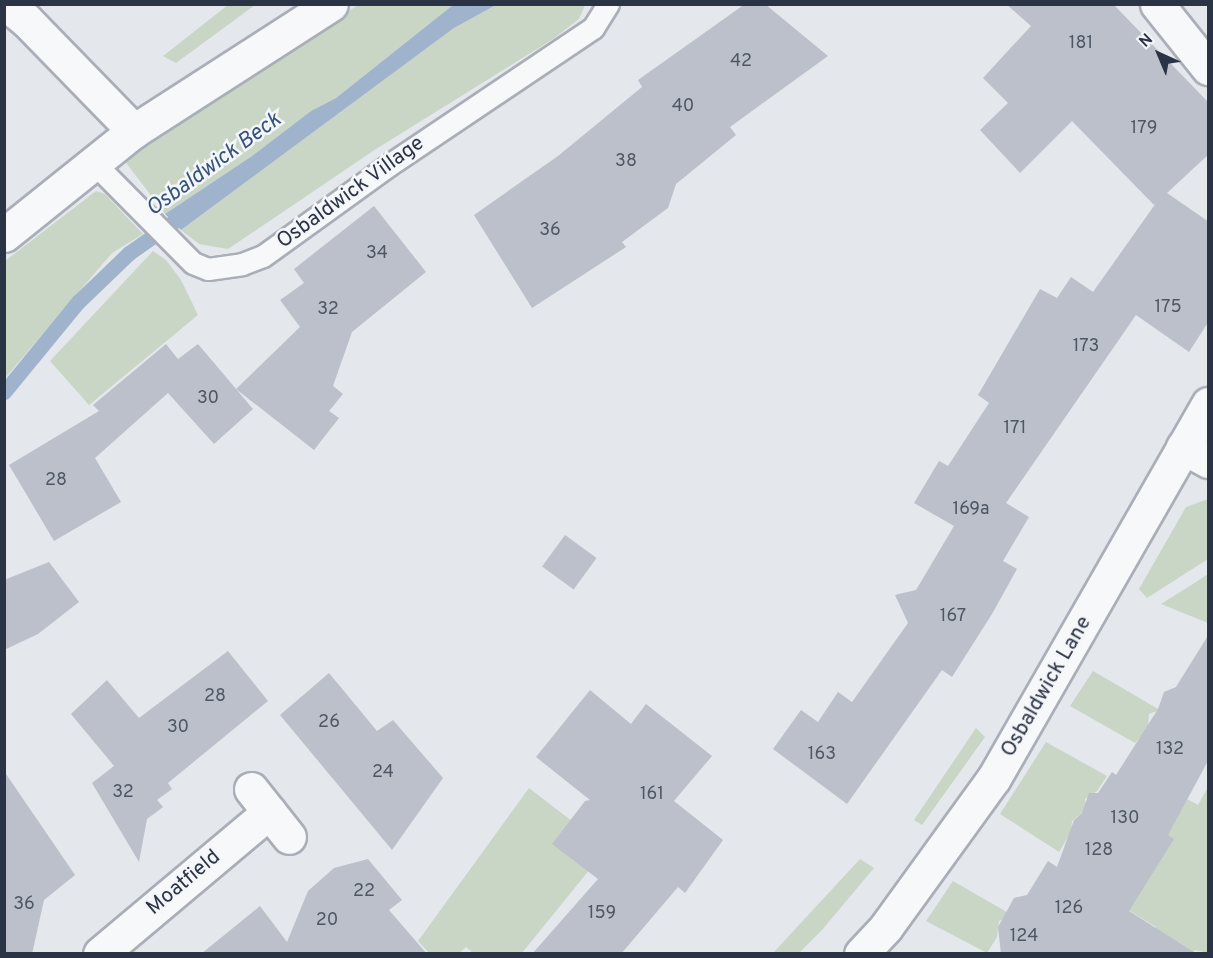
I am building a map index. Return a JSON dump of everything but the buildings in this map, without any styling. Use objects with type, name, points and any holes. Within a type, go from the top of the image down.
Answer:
[{"type":"street","points":[[6,4],[26,20],[134,131]]},
{"type":"street","points":[[4,235],[134,131],[331,4]]},
{"type":"street","points":[[1157,4],[1209,68]]},
{"type":"street","name":"Osbaldwick Lane","points":[[861,954],[886,927],[994,777],[1196,454],[1209,404]]},
{"type":"street","name":"Moatfield","points":[[100,954],[260,801],[289,837]]},
{"type":"lane","name":"Osbaldwick Village","points":[[95,164],[168,241],[193,263],[208,269],[242,264],[263,256],[389,165],[593,28],[608,4]]},
{"type":"green space","points":[[228,5],[255,5],[176,63],[163,56]]},
{"type":"green space","points":[[358,5],[453,5],[336,98],[311,111],[252,156],[165,214],[124,160]]},
{"type":"green space","points":[[496,5],[585,5],[579,19],[553,39],[376,149],[228,249],[199,244],[181,230],[454,28]]},
{"type":"green space","points":[[96,191],[105,194],[143,234],[112,253],[5,378],[5,261]]},
{"type":"green space","points":[[153,251],[166,260],[181,280],[198,315],[89,405],[50,361]]},
{"type":"green space","points":[[1208,499],[1208,559],[1147,598],[1139,589],[1186,507]]},
{"type":"green space","points":[[1208,574],[1208,623],[1161,604],[1196,582]]},
{"type":"green space","points":[[1093,671],[1160,710],[1149,714],[1148,729],[1135,743],[1070,706]]},
{"type":"green space","points":[[976,728],[985,737],[922,825],[914,820]]},
{"type":"green space","points":[[1046,742],[1107,776],[1097,791],[1085,799],[1086,809],[1072,821],[1071,832],[1059,852],[1000,814]]},
{"type":"green space","points":[[1208,787],[1208,953],[1195,950],[1192,953],[1141,953],[1156,927],[1102,894],[1152,825],[1183,797],[1198,805]]},
{"type":"green space","points":[[529,788],[607,848],[522,953],[473,953],[466,947],[459,953],[429,953],[418,941]]},
{"type":"green space","points":[[860,859],[874,868],[822,930],[799,953],[773,953]]},
{"type":"green space","points":[[953,881],[1012,915],[999,921],[997,937],[987,953],[926,921]]},
{"type":"water","points":[[453,5],[496,5],[454,28],[181,230],[165,214],[252,156],[311,111],[336,98]]},
{"type":"waterway","name":"Osbaldwick Beck","points":[[4,392],[78,302],[129,253],[189,211]]}]
